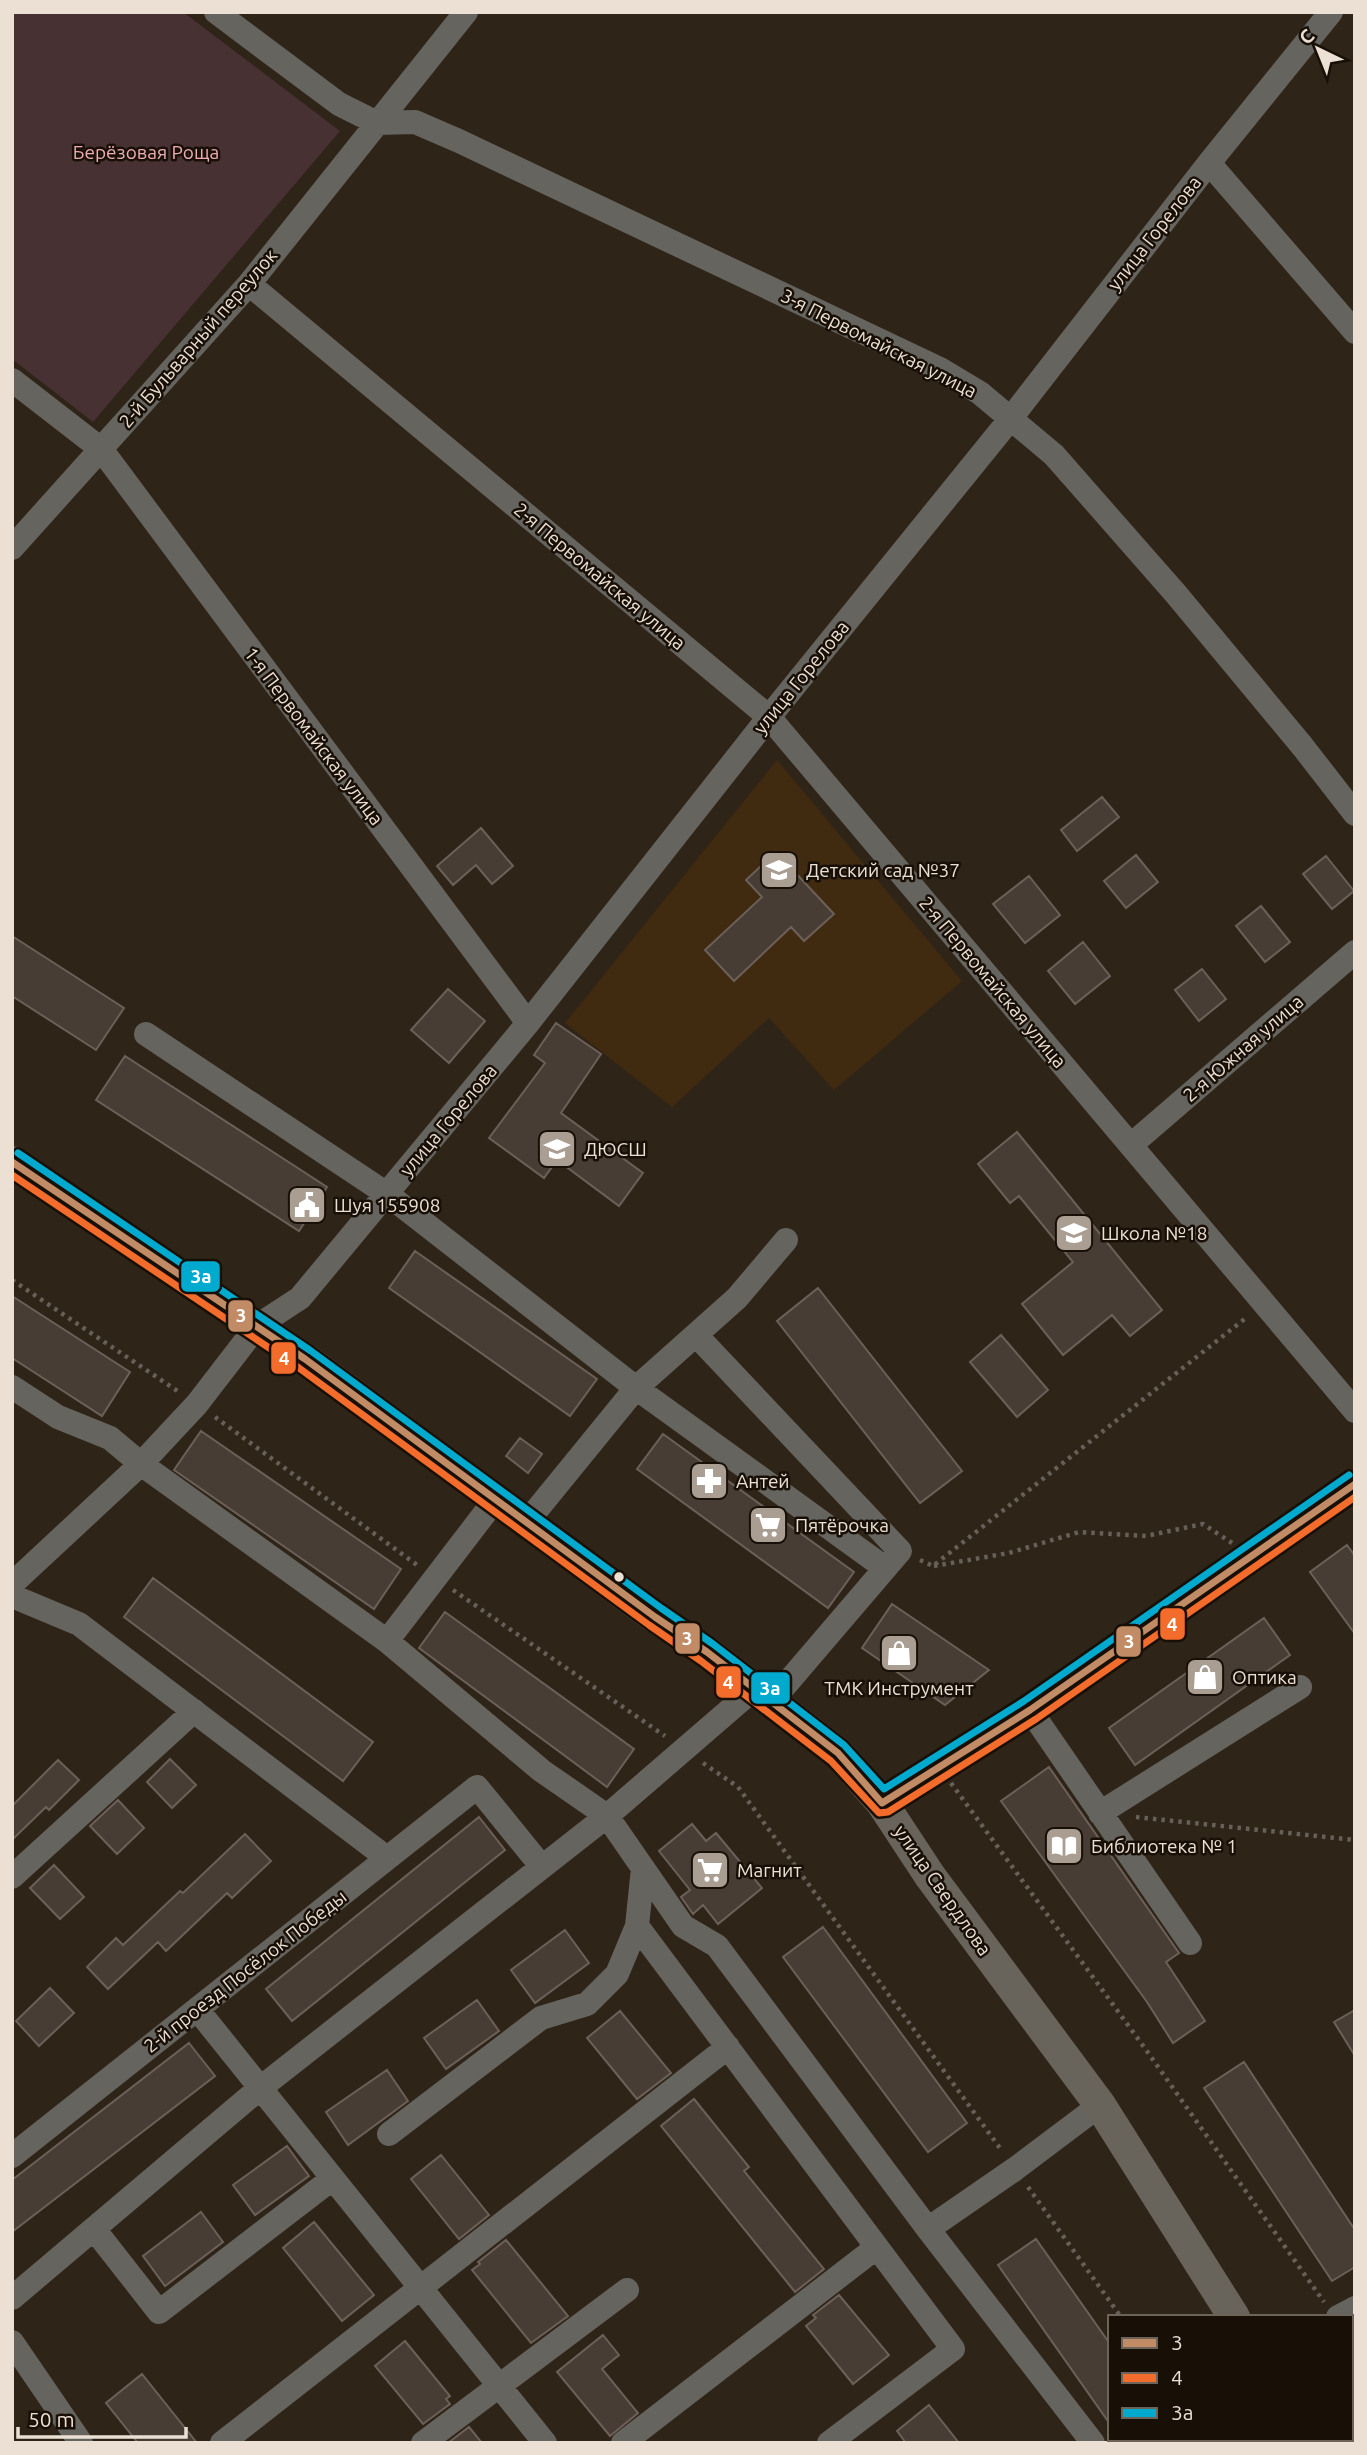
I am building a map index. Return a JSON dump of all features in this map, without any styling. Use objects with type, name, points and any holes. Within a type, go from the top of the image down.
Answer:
[{"type":"main road","name":"улица Свердлова","points":[[12,1161],[305,1359],[526,1523],[707,1652],[838,1752],[882,1803],[930,1876],[1100,2105],[1233,2315]]},
{"type":"street","points":[[216,12],[339,104],[377,123]]},
{"type":"street","name":"2-й Бульварный переулок","points":[[12,548],[249,284],[467,12]]},
{"type":"street","name":"улица Горелова","points":[[12,1584],[141,1464],[197,1404],[257,1326],[300,1298],[528,1023],[1331,12]]},
{"type":"street","name":"3-я Первомайская улица","points":[[377,123],[415,122],[459,141],[940,369],[980,393],[1054,455],[1168,584],[1355,814]]},
{"type":"street","points":[[1209,163],[1355,332]]},
{"type":"street","name":"2-я Первомайская улица","points":[[249,284],[769,717],[1355,1411]]},
{"type":"street","name":"1-я Первомайская улица","points":[[12,380],[101,449],[528,1023]]},
{"type":"street","name":"2-я Южная улица","points":[[1131,1145],[1355,952]]},
{"type":"street","points":[[146,1034],[387,1194],[636,1388],[893,1560]]},
{"type":"street","points":[[526,1523],[636,1388],[737,1298],[786,1240]]},
{"type":"street","points":[[696,1335],[893,1560]]},
{"type":"street","points":[[12,1387],[58,1417],[110,1438],[141,1464],[387,1641],[542,1771],[607,1816],[683,1926],[717,1946],[1093,2443]]},
{"type":"street","points":[[882,1803],[1030,1710],[1355,1484]]},
{"type":"street","points":[[387,1641],[495,1500]]},
{"type":"street","points":[[12,2298],[259,2089],[607,1816],[685,1750],[762,1695],[893,1560]]},
{"type":"street","points":[[12,1596],[79,1625],[387,1858]]},
{"type":"street","points":[[1100,1813],[1300,1688]]},
{"type":"street","points":[[12,1877],[194,1710]]},
{"type":"street","points":[[1030,1710],[1191,1943]]},
{"type":"street","name":"2-й проезд Посёлок Победы","points":[[12,2156],[477,1787],[542,1867]]},
{"type":"street","points":[[389,2134],[541,2018],[587,2004],[617,1974],[637,1926],[643,1868]]},
{"type":"street","points":[[637,1926],[953,2349],[829,2443]]},
{"type":"street","points":[[197,2009],[545,2443]]},
{"type":"street","points":[[222,2443],[728,2047]]},
{"type":"street","points":[[928,2228],[1015,2169],[1100,2105]]},
{"type":"street","points":[[94,2229],[159,2312],[332,2179]]},
{"type":"street","points":[[623,2443],[877,2246]]},
{"type":"street","points":[[423,2443],[626,2290]]},
{"type":"street","points":[[1334,2314],[1355,2308]]},
{"type":"street","points":[[12,2342],[81,2443]]},
{"type":"path","points":[[12,1280],[197,1404],[434,1578],[738,1787],[1120,2315]]},
{"type":"path","points":[[933,1566],[1265,1303]]},
{"type":"path","points":[[893,1560],[933,1566],[1009,1553],[1079,1532],[1146,1536],[1203,1524],[1252,1555]]},
{"type":"path","points":[[941,1768],[1334,2314]]},
{"type":"path","points":[[1100,1813],[1355,1840]]},
{"type":"shaded area","name":"Детский сад №37","points":[[777,760],[962,981],[834,1090],[769,1018],[672,1107],[565,1023]]},
{"type":"green space","name":"Берёзовая Роща","points":[[12,12],[183,12],[340,131],[93,422],[12,359]]},
{"type":"building","points":[[1102,797],[1119,817],[1077,851],[1061,830]]},
{"type":"building","points":[[481,828],[513,866],[492,884],[476,865],[453,885],[437,866]]},
{"type":"building","points":[[776,852],[834,914],[804,941],[791,927],[734,981],[705,950],[762,897],[746,880]]},
{"type":"building","points":[[1136,855],[1158,882],[1126,908],[1104,881]]},
{"type":"building","points":[[1326,856],[1354,891],[1332,909],[1303,874]]},
{"type":"building","points":[[1029,876],[1060,915],[1025,943],[993,904]]},
{"type":"building","points":[[1261,906],[1290,942],[1265,962],[1236,926]]},
{"type":"building","points":[[12,936],[124,1008],[96,1050],[12,996]]},
{"type":"building","points":[[1083,942],[1110,976],[1075,1004],[1048,971]]},
{"type":"building","points":[[1202,969],[1226,999],[1199,1021],[1175,990]]},
{"type":"building","points":[[448,989],[485,1021],[449,1063],[411,1030]]},
{"type":"building","name":"ДЮСШ","points":[[556,1023],[601,1054],[561,1113],[643,1173],[619,1206],[557,1160],[544,1178],[489,1138],[545,1063],[534,1055]]},
{"type":"building","points":[[125,1056],[327,1187],[299,1231],[96,1100]]},
{"type":"building","name":"Школа №18","points":[[1017,1132],[1162,1310],[1130,1336],[1112,1315],[1063,1355],[1022,1304],[1073,1262],[1019,1196],[1010,1203],[978,1164]]},
{"type":"building","points":[[415,1251],[597,1379],[570,1416],[389,1288]]},
{"type":"building","points":[[818,1288],[962,1471],[920,1503],[777,1321]]},
{"type":"building","points":[[12,1296],[130,1372],[102,1416],[12,1358]]},
{"type":"building","points":[[1001,1335],[1048,1390],[1017,1417],[970,1362]]},
{"type":"building","points":[[201,1431],[401,1569],[374,1609],[174,1470]]},
{"type":"building","points":[[663,1434],[854,1572],[828,1608],[637,1469]]},
{"type":"building","points":[[520,1438],[542,1454],[528,1473],[506,1456]]},
{"type":"building","points":[[1347,1545],[1355,1556],[1355,1634],[1310,1572]]},
{"type":"building","points":[[153,1578],[373,1742],[343,1781],[124,1617]]},
{"type":"building","points":[[892,1604],[989,1670],[945,1705],[862,1648]]},
{"type":"building","points":[[445,1612],[634,1749],[607,1787],[419,1648]]},
{"type":"building","points":[[1264,1618],[1290,1655],[1135,1765],[1109,1728]]},
{"type":"building","points":[[170,1759],[196,1785],[172,1808],[147,1782]]},
{"type":"building","points":[[58,1760],[79,1780],[49,1810],[46,1807],[12,1840],[12,1806]]},
{"type":"building","points":[[1049,1767],[1179,1953],[1166,1962],[1205,2021],[1173,2043],[1147,2002],[1001,1801]]},
{"type":"building","points":[[118,1800],[144,1828],[117,1854],[90,1826]]},
{"type":"building","points":[[479,1817],[505,1850],[292,2021],[266,1989]]},
{"type":"building","name":"Магнит","points":[[692,1824],[706,1841],[716,1833],[762,1888],[718,1924],[703,1905],[693,1914],[681,1897],[690,1890],[659,1851]]},
{"type":"building","points":[[245,1834],[271,1861],[232,1898],[227,1893],[166,1951],[158,1942],[108,1989],[87,1967],[116,1938],[123,1945]]},
{"type":"building","points":[[54,1865],[84,1897],[60,1919],[30,1888]]},
{"type":"building","points":[[823,1927],[967,2123],[928,2152],[783,1957]]},
{"type":"building","points":[[565,1930],[589,1963],[535,2003],[511,1970]]},
{"type":"building","points":[[50,1988],[74,2013],[39,2046],[16,2021]]},
{"type":"building","points":[[477,2000],[499,2031],[446,2069],[424,2038]]},
{"type":"building","points":[[1355,2010],[1355,2056],[1334,2022]]},
{"type":"building","points":[[620,2011],[671,2073],[637,2099],[587,2038]]},
{"type":"building","points":[[189,2043],[215,2076],[12,2232],[12,2180]]},
{"type":"building","points":[[1244,2062],[1355,2230],[1355,2267],[1332,2281],[1204,2088]]},
{"type":"building","points":[[387,2070],[408,2101],[348,2145],[326,2112]]},
{"type":"building","points":[[694,2099],[749,2167],[744,2171],[824,2269],[795,2292],[661,2126]]},
{"type":"building","points":[[287,2146],[309,2176],[255,2215],[233,2185]]},
{"type":"building","points":[[441,2155],[489,2215],[459,2239],[411,2179]]},
{"type":"building","points":[[201,2212],[223,2242],[165,2286],[143,2256]]},
{"type":"building","points":[[314,2222],[374,2295],[342,2321],[283,2248]]},
{"type":"building","points":[[1036,2239],[1108,2341],[1108,2421],[998,2265]]},
{"type":"building","points":[[506,2240],[568,2316],[531,2343],[472,2270]]},
{"type":"building","points":[[839,2295],[889,2355],[853,2384],[806,2326],[816,2318],[813,2315]]},
{"type":"building","points":[[603,2335],[619,2355],[602,2369],[638,2413],[610,2436],[557,2372]]},
{"type":"building","points":[[405,2341],[450,2396],[446,2399],[450,2404],[423,2424],[375,2366]]},
{"type":"building","points":[[142,2374],[197,2443],[138,2443],[106,2403]]},
{"type":"building","points":[[929,2405],[959,2443],[906,2443],[897,2431]]},
{"type":"building","points":[[469,2427],[482,2443],[448,2443]]},
{"type":"transit line","name":"3а","points":[[18,1153],[311,1351],[713,1644],[844,1745],[884,1789],[1024,1701],[1349,1475]]},
{"type":"transit line","name":"3","points":[[12,1162],[305,1359],[655,1617],[707,1652],[838,1753],[882,1803],[1030,1710],[1355,1484]]},
{"type":"transit line","name":"4","points":[[12,1175],[299,1368],[701,1661],[831,1761],[879,1813],[888,1812],[1036,1719],[1355,1497]]},
{"type":"place","name":"Детский сад №37","points":[[779,870]]},
{"type":"place","name":"ДЮСШ","points":[[557,1149]]},
{"type":"place","name":"Шуя 155908","points":[[307,1205]]},
{"type":"place","name":"Школа №18","points":[[1074,1233]]},
{"type":"place","name":"Антей","points":[[709,1481]]},
{"type":"place","name":"Пятёрочка","points":[[768,1525]]},
{"type":"place","name":"ТМК Инструмент","points":[[899,1653]]},
{"type":"place","name":"Оптика","points":[[1205,1677]]},
{"type":"place","name":"Библиотека № 1","points":[[1064,1846]]},
{"type":"place","name":"Магнит","points":[[710,1870]]}]
